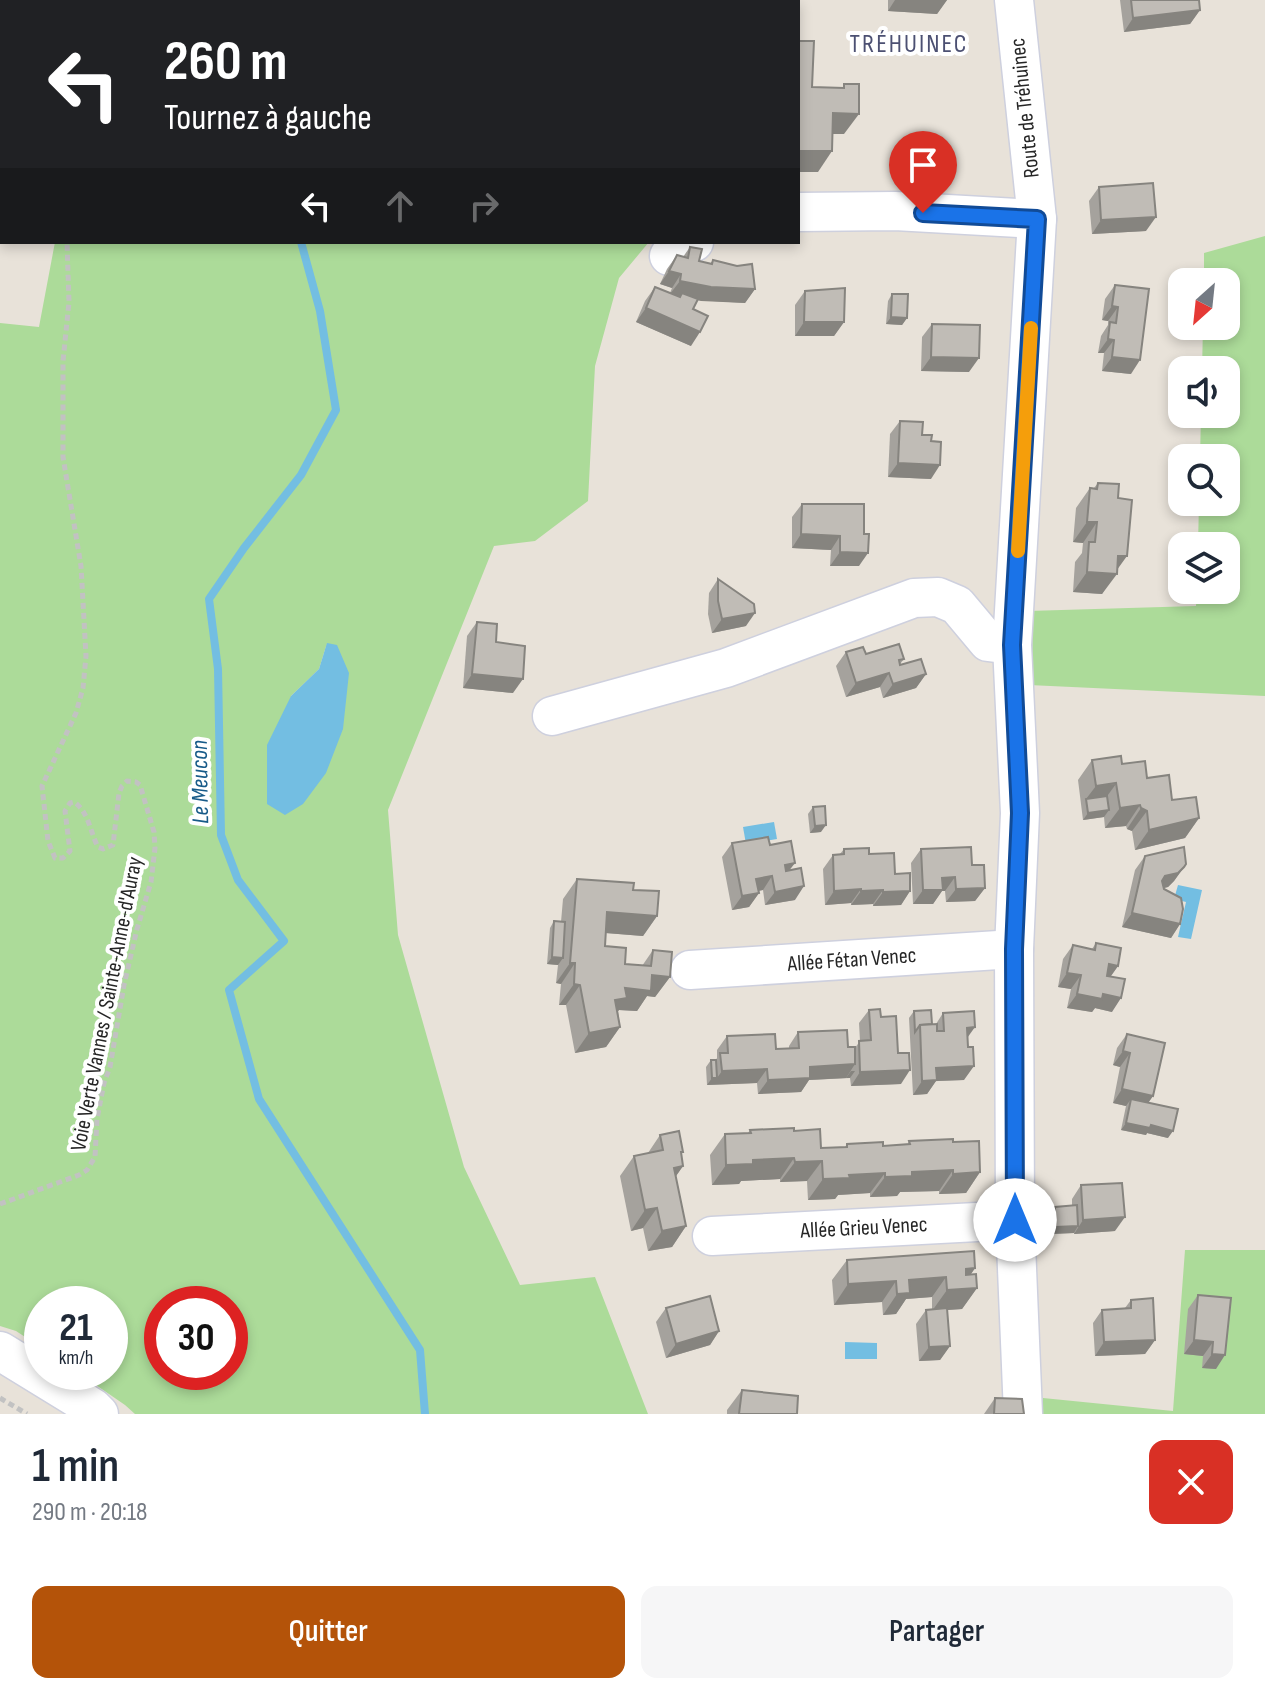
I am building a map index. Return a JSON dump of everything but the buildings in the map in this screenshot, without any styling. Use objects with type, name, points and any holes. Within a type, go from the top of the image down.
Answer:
[{"type":"street","name":"Route de Tréhuinec","points":[[1014,0],[1037,219],[1012,645],[1020,813],[1014,949],[1015,1220],[1023,1414]]},
{"type":"street","points":[[800,212],[895,211],[1037,219]]},
{"type":"street","points":[[552,716],[726,668],[914,598],[938,597],[957,605],[988,642],[1012,645]]},
{"type":"street","name":"Allée Fétan Venec","points":[[690,970],[1014,949]]},
{"type":"street","name":"Allée Grieu Venec","points":[[712,1236],[1015,1220]]},
{"type":"street","points":[[0,1351],[99,1414]]},
{"type":"path","name":"Voie Verte Vannes / Sainte-Anne-d'Auray","points":[[0,1204],[79,1175],[92,1163],[104,1083],[110,1067],[137,929],[151,882],[155,848],[154,832],[140,785],[127,781],[119,793],[113,845],[103,849],[98,847],[84,811],[74,802],[65,811],[70,851],[63,858],[55,858],[48,841],[42,786],[76,713],[83,688],[86,656],[81,566],[63,457],[63,361],[69,302],[67,244]]},
{"type":"path","points":[[0,1398],[27,1414]]},
{"type":"green space","points":[[1265,236],[1265,696],[1029,685],[1028,611],[1240,604],[1240,532],[1198,532],[1199,516],[1240,516],[1240,444],[1200,444],[1201,428],[1240,428],[1240,356],[1202,356],[1203,340],[1240,340],[1240,268],[1204,268],[1204,253]]},
{"type":"green space","points":[[55,244],[647,244],[619,278],[595,366],[588,501],[535,541],[494,546],[388,810],[398,935],[464,1167],[520,1285],[595,1277],[648,1414],[135,1414],[103,1390],[128,1390],[128,1286],[24,1286],[24,1336],[0,1326],[0,323],[39,327]],"holes":[[[327,643],[285,815],[291,696],[319,669]]]},
{"type":"green space","points":[[1185,1250],[1265,1250],[1265,1414],[1043,1414],[1043,1398],[1173,1411]]},
{"type":"water","points":[[327,643],[337,645],[349,673],[343,729],[326,773],[303,804],[285,815],[267,804],[267,745],[291,696],[319,669]]},
{"type":"water","points":[[774,822],[777,839],[746,844],[743,827]]},
{"type":"water","points":[[1178,885],[1202,890],[1191,939],[1178,937],[1186,902],[1174,899]]},
{"type":"water","points":[[845,1342],[877,1343],[877,1359],[845,1359]]},
{"type":"waterway","name":"Le Meucon","points":[[302,244],[320,311],[336,410],[301,475],[209,599],[218,669],[221,835],[238,880],[284,941],[229,990],[259,1099],[420,1350],[425,1414]]},
{"type":"slow traffic","points":[[1018,551],[1031,328]]},
{"type":"district","name":"TRÉHUINEC","points":[[909,44]]},
{"type":"route","points":[[923,213],[1037,219],[1012,645],[1020,813],[1014,949],[1015,1220]]}]
